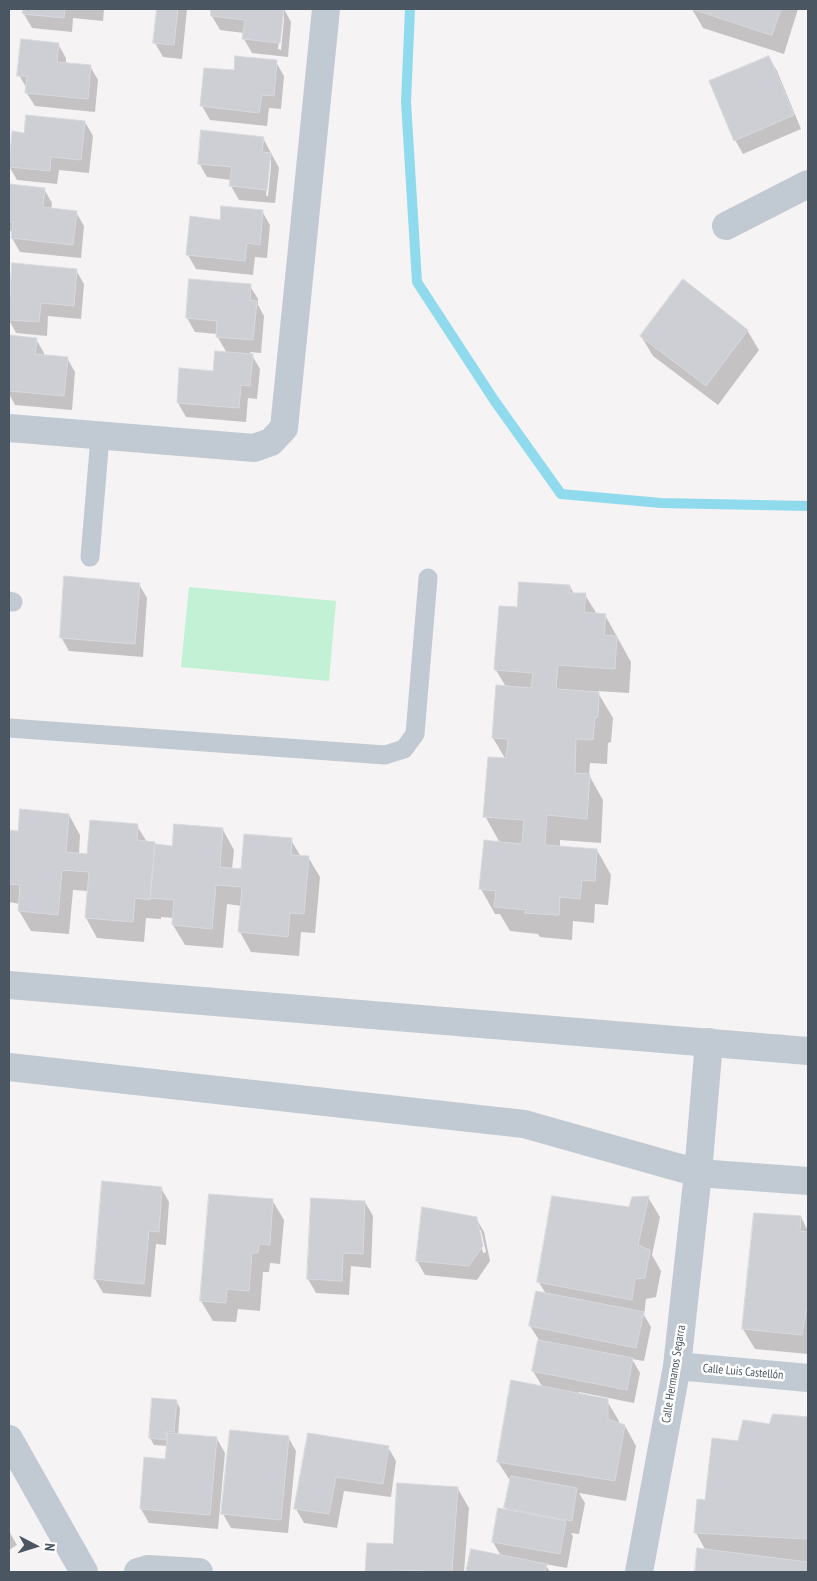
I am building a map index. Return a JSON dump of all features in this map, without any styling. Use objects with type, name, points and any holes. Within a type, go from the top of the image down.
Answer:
[{"type":"street","points":[[9,428],[100,437],[254,448],[271,442],[284,428],[326,9]]},
{"type":"street","points":[[726,226],[808,184]]},
{"type":"street","points":[[9,985],[808,1051]]},
{"type":"street","name":"Calle Hermanos Segarra","points":[[639,1572],[677,1366],[698,1173],[709,1042]]},
{"type":"street","points":[[9,1067],[524,1124],[698,1173],[808,1181]]},
{"type":"street","name":"Calle Luis Castellón","points":[[677,1366],[808,1378]]},
{"type":"street","points":[[9,1439],[84,1572]]},
{"type":"street","points":[[138,1572],[148,1569],[199,1572]]},
{"type":"lane","points":[[90,557],[100,437]]},
{"type":"lane","points":[[9,728],[385,755],[404,749],[414,734],[428,578]]},
{"type":"green space","points":[[189,587],[336,601],[329,681],[181,667]]},
{"type":"building","points":[[23,9],[65,9],[64,18],[23,14]]},
{"type":"building","points":[[157,9],[178,9],[174,45],[153,43]]},
{"type":"building","points":[[211,9],[284,9],[280,43],[242,39],[245,20],[211,16]]},
{"type":"building","points":[[692,9],[781,9],[772,35]]},
{"type":"building","points":[[21,39],[59,43],[57,62],[91,65],[88,99],[25,93],[27,76],[17,76]]},
{"type":"building","points":[[235,56],[277,60],[274,96],[262,95],[259,113],[200,106],[204,68],[234,70]]},
{"type":"building","points":[[769,56],[794,115],[734,141],[709,81]]},
{"type":"building","points":[[26,115],[85,121],[81,160],[51,157],[50,171],[9,167],[12,131],[24,133]]},
{"type":"building","points":[[201,130],[264,137],[262,152],[271,153],[267,190],[229,186],[232,167],[198,164]]},
{"type":"building","points":[[9,184],[45,188],[43,207],[77,211],[73,245],[11,238],[13,222],[9,222]]},
{"type":"building","points":[[221,206],[263,210],[260,245],[247,243],[245,261],[186,255],[190,216],[220,220]]},
{"type":"building","points":[[12,263],[77,269],[74,306],[41,303],[39,322],[9,320]]},
{"type":"building","points":[[189,279],[251,284],[250,300],[257,301],[253,340],[216,337],[217,321],[186,318]]},
{"type":"building","points":[[683,279],[748,330],[706,386],[640,336]]},
{"type":"building","points":[[9,335],[37,338],[35,354],[68,357],[64,396],[9,391]]},
{"type":"building","points":[[215,351],[253,354],[250,386],[241,385],[239,408],[177,403],[179,368],[213,371]]},
{"type":"building","points":[[64,576],[140,583],[135,644],[60,638]]},
{"type":"building","points":[[519,582],[570,585],[570,593],[586,593],[584,612],[606,614],[604,635],[617,636],[615,669],[558,665],[556,689],[599,692],[598,717],[595,718],[593,740],[576,739],[575,773],[590,774],[587,819],[547,815],[545,845],[597,849],[595,881],[582,880],[580,899],[560,897],[559,915],[524,913],[527,910],[494,907],[496,891],[479,889],[484,840],[522,844],[524,820],[483,817],[488,757],[506,758],[508,739],[492,738],[496,685],[531,688],[533,673],[494,670],[499,606],[517,607]]},
{"type":"building","points":[[20,809],[69,814],[66,852],[87,854],[90,820],[138,824],[137,840],[155,842],[150,900],[135,898],[133,922],[85,918],[89,872],[62,870],[58,915],[18,911],[20,885],[9,884],[9,830],[18,831]]},
{"type":"building","points":[[174,824],[223,828],[220,867],[241,869],[244,834],[292,838],[291,855],[309,856],[304,914],[290,913],[288,937],[238,932],[242,887],[216,885],[212,929],[172,925],[174,900],[150,898],[155,844],[172,846]]},
{"type":"building","points":[[102,1181],[162,1187],[159,1232],[149,1231],[144,1284],[94,1279]]},
{"type":"building","points":[[209,1194],[273,1199],[270,1245],[259,1244],[258,1253],[252,1253],[249,1291],[227,1289],[226,1303],[200,1301]]},
{"type":"building","points":[[552,1196],[629,1207],[632,1197],[649,1196],[638,1245],[650,1250],[645,1278],[635,1279],[632,1300],[537,1282]]},
{"type":"building","points":[[311,1198],[365,1201],[363,1254],[343,1253],[342,1281],[307,1279]]},
{"type":"building","points":[[422,1207],[477,1217],[483,1246],[469,1266],[416,1261]]},
{"type":"building","points":[[754,1213],[801,1216],[800,1231],[808,1232],[808,1307],[802,1335],[742,1329]]},
{"type":"building","points":[[536,1291],[644,1312],[636,1348],[529,1326]]},
{"type":"building","points":[[538,1340],[633,1358],[627,1390],[532,1371]]},
{"type":"building","points":[[511,1380],[608,1399],[608,1419],[625,1425],[615,1481],[497,1462]]},
{"type":"building","points":[[152,1398],[177,1400],[174,1432],[167,1431],[166,1440],[149,1438]]},
{"type":"building","points":[[773,1414],[808,1417],[808,1539],[694,1533],[697,1499],[705,1500],[712,1438],[738,1441],[743,1420],[769,1424]]},
{"type":"building","points":[[230,1430],[289,1436],[281,1520],[221,1514]]},
{"type":"building","points":[[168,1433],[217,1437],[210,1515],[140,1509],[144,1457],[165,1459]]},
{"type":"building","points":[[308,1433],[389,1446],[383,1484],[336,1477],[329,1514],[294,1509]]},
{"type":"building","points":[[511,1476],[577,1488],[572,1521],[504,1508]]},
{"type":"building","points":[[397,1483],[458,1487],[452,1572],[395,1570],[395,1572],[365,1572],[367,1543],[393,1544]]},
{"type":"building","points":[[498,1508],[566,1521],[560,1554],[492,1542]]},
{"type":"building","points":[[697,1548],[808,1562],[808,1572],[695,1572]]},
{"type":"building","points":[[471,1549],[547,1564],[545,1572],[466,1572]]},
{"type":"waterway","points":[[410,9],[406,102],[417,282],[494,400],[561,494],[661,503],[808,506]]}]
